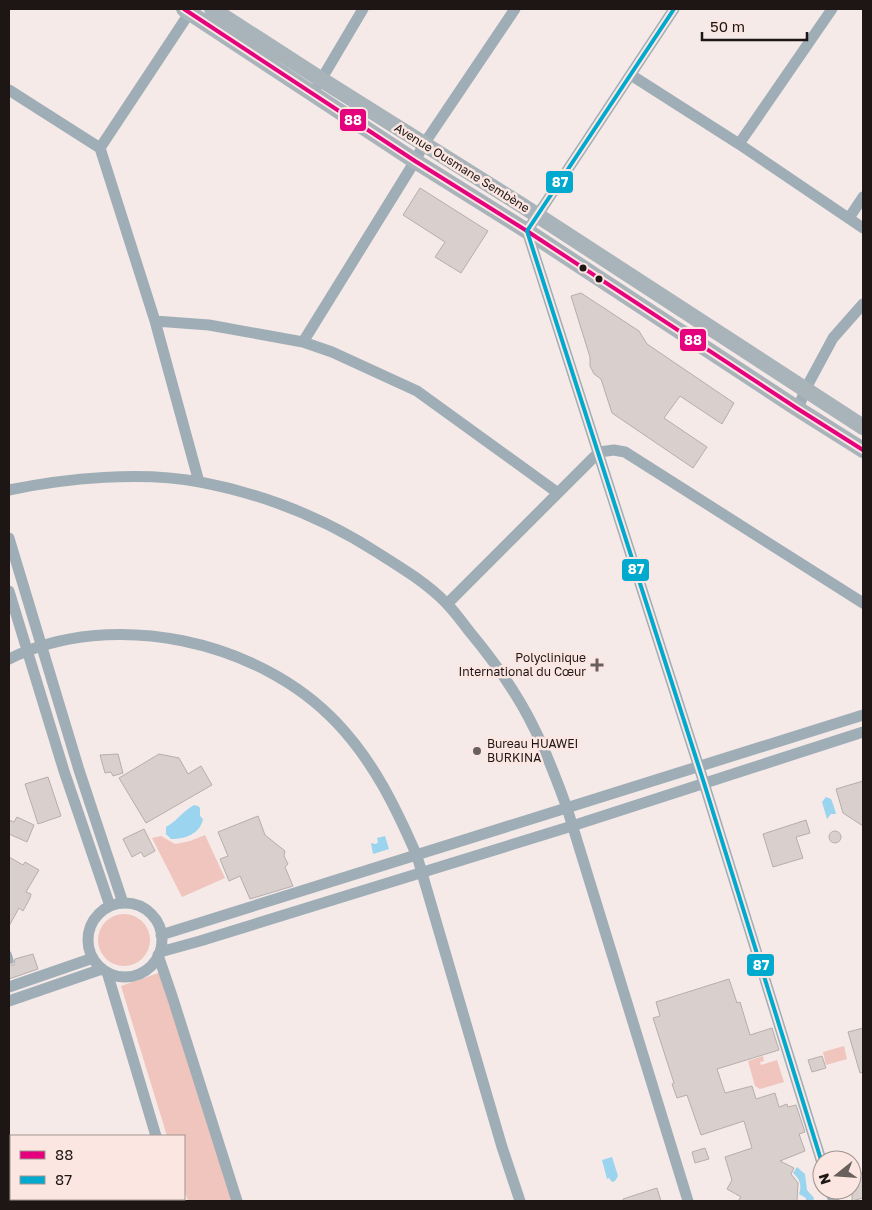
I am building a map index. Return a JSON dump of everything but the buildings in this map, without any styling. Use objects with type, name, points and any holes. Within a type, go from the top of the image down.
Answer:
[{"type":"main road","name":"Avenue Ousmane Sembène","points":[[212,9],[415,161],[527,231],[863,450]]},
{"type":"main road","name":"Avenue Ousmane Sembène","points":[[188,10],[317,86],[424,144],[863,427]]},
{"type":"street","points":[[317,86],[363,9]]},
{"type":"street","points":[[303,342],[424,144],[515,9]]},
{"type":"street","points":[[674,9],[527,231],[704,783],[818,1150]]},
{"type":"street","points":[[739,144],[832,9]]},
{"type":"street","points":[[100,148],[188,10]]},
{"type":"street","points":[[631,75],[739,144],[863,228]]},
{"type":"street","points":[[9,90],[100,148],[155,321],[199,482]]},
{"type":"street","points":[[849,218],[863,197]]},
{"type":"street","points":[[798,409],[805,390],[833,338],[863,304]]},
{"type":"street","points":[[155,321],[209,325],[303,342],[332,352],[417,391],[558,493]]},
{"type":"street","points":[[447,604],[599,452],[614,450],[625,452],[863,603]]},
{"type":"street","points":[[9,490],[36,484],[102,478],[144,477],[199,482],[259,497],[323,522],[356,538],[409,572],[447,604],[513,690],[534,728],[567,808],[688,1201]]},
{"type":"street","points":[[9,538],[79,770],[123,902]]},
{"type":"street","points":[[9,591],[64,771],[110,906]]},
{"type":"street","points":[[9,659],[42,645],[84,637],[134,634],[175,638],[226,652],[278,677],[307,696],[337,723],[369,763],[398,812],[417,856],[502,1147],[520,1201]]},
{"type":"street","points":[[161,935],[863,715]]},
{"type":"street","points":[[9,1001],[105,971],[119,976],[132,976],[144,971],[153,963],[159,953],[572,826],[863,732]]},
{"type":"street","points":[[156,1135],[105,971],[93,958],[88,942],[90,927],[98,914],[110,906],[123,902],[137,904],[149,911],[157,922],[161,935],[159,953],[237,1201]]},
{"type":"street","points":[[15,982],[93,958]]},
{"type":"shaded area","points":[[205,835],[225,878],[182,897],[152,838],[161,836],[175,844]]},
{"type":"shaded area","points":[[124,914],[134,916],[142,922],[148,930],[150,940],[148,950],[142,958],[134,964],[124,966],[114,964],[106,958],[100,950],[98,940],[100,930],[106,922],[114,916]]},
{"type":"shaded area","points":[[161,972],[233,1201],[188,1201],[185,1192],[185,1135],[167,1135],[121,986]]},
{"type":"shaded area","points":[[844,1046],[847,1059],[826,1065],[823,1052]]},
{"type":"shaded area","points":[[763,1056],[764,1061],[760,1062],[761,1065],[777,1060],[784,1082],[760,1089],[755,1086],[748,1061]]},
{"type":"water","points":[[826,797],[831,799],[836,814],[831,814],[827,819],[822,802]]},
{"type":"water","points":[[194,805],[200,808],[200,816],[203,819],[199,828],[186,837],[171,839],[166,834],[166,827]]},
{"type":"water","points":[[385,836],[389,849],[373,854],[371,843],[376,844],[378,842],[377,838]]},
{"type":"water","points":[[612,1157],[618,1176],[612,1182],[609,1178],[607,1179],[602,1160]]},
{"type":"water","points":[[797,1167],[805,1174],[807,1190],[812,1196],[813,1201],[806,1201],[806,1198],[799,1194],[800,1182],[793,1173]]},
{"type":"transit line","name":"88","points":[[184,9],[415,161],[527,231],[863,450]]},
{"type":"transit line","name":"87","points":[[674,9],[527,231],[704,783],[818,1150]]},
{"type":"place","name":"Polyclinique International du Cœur","points":[[597,665]]},
{"type":"place","name":"Bureau HUAWEI BURKINA","points":[[477,751]]}]
